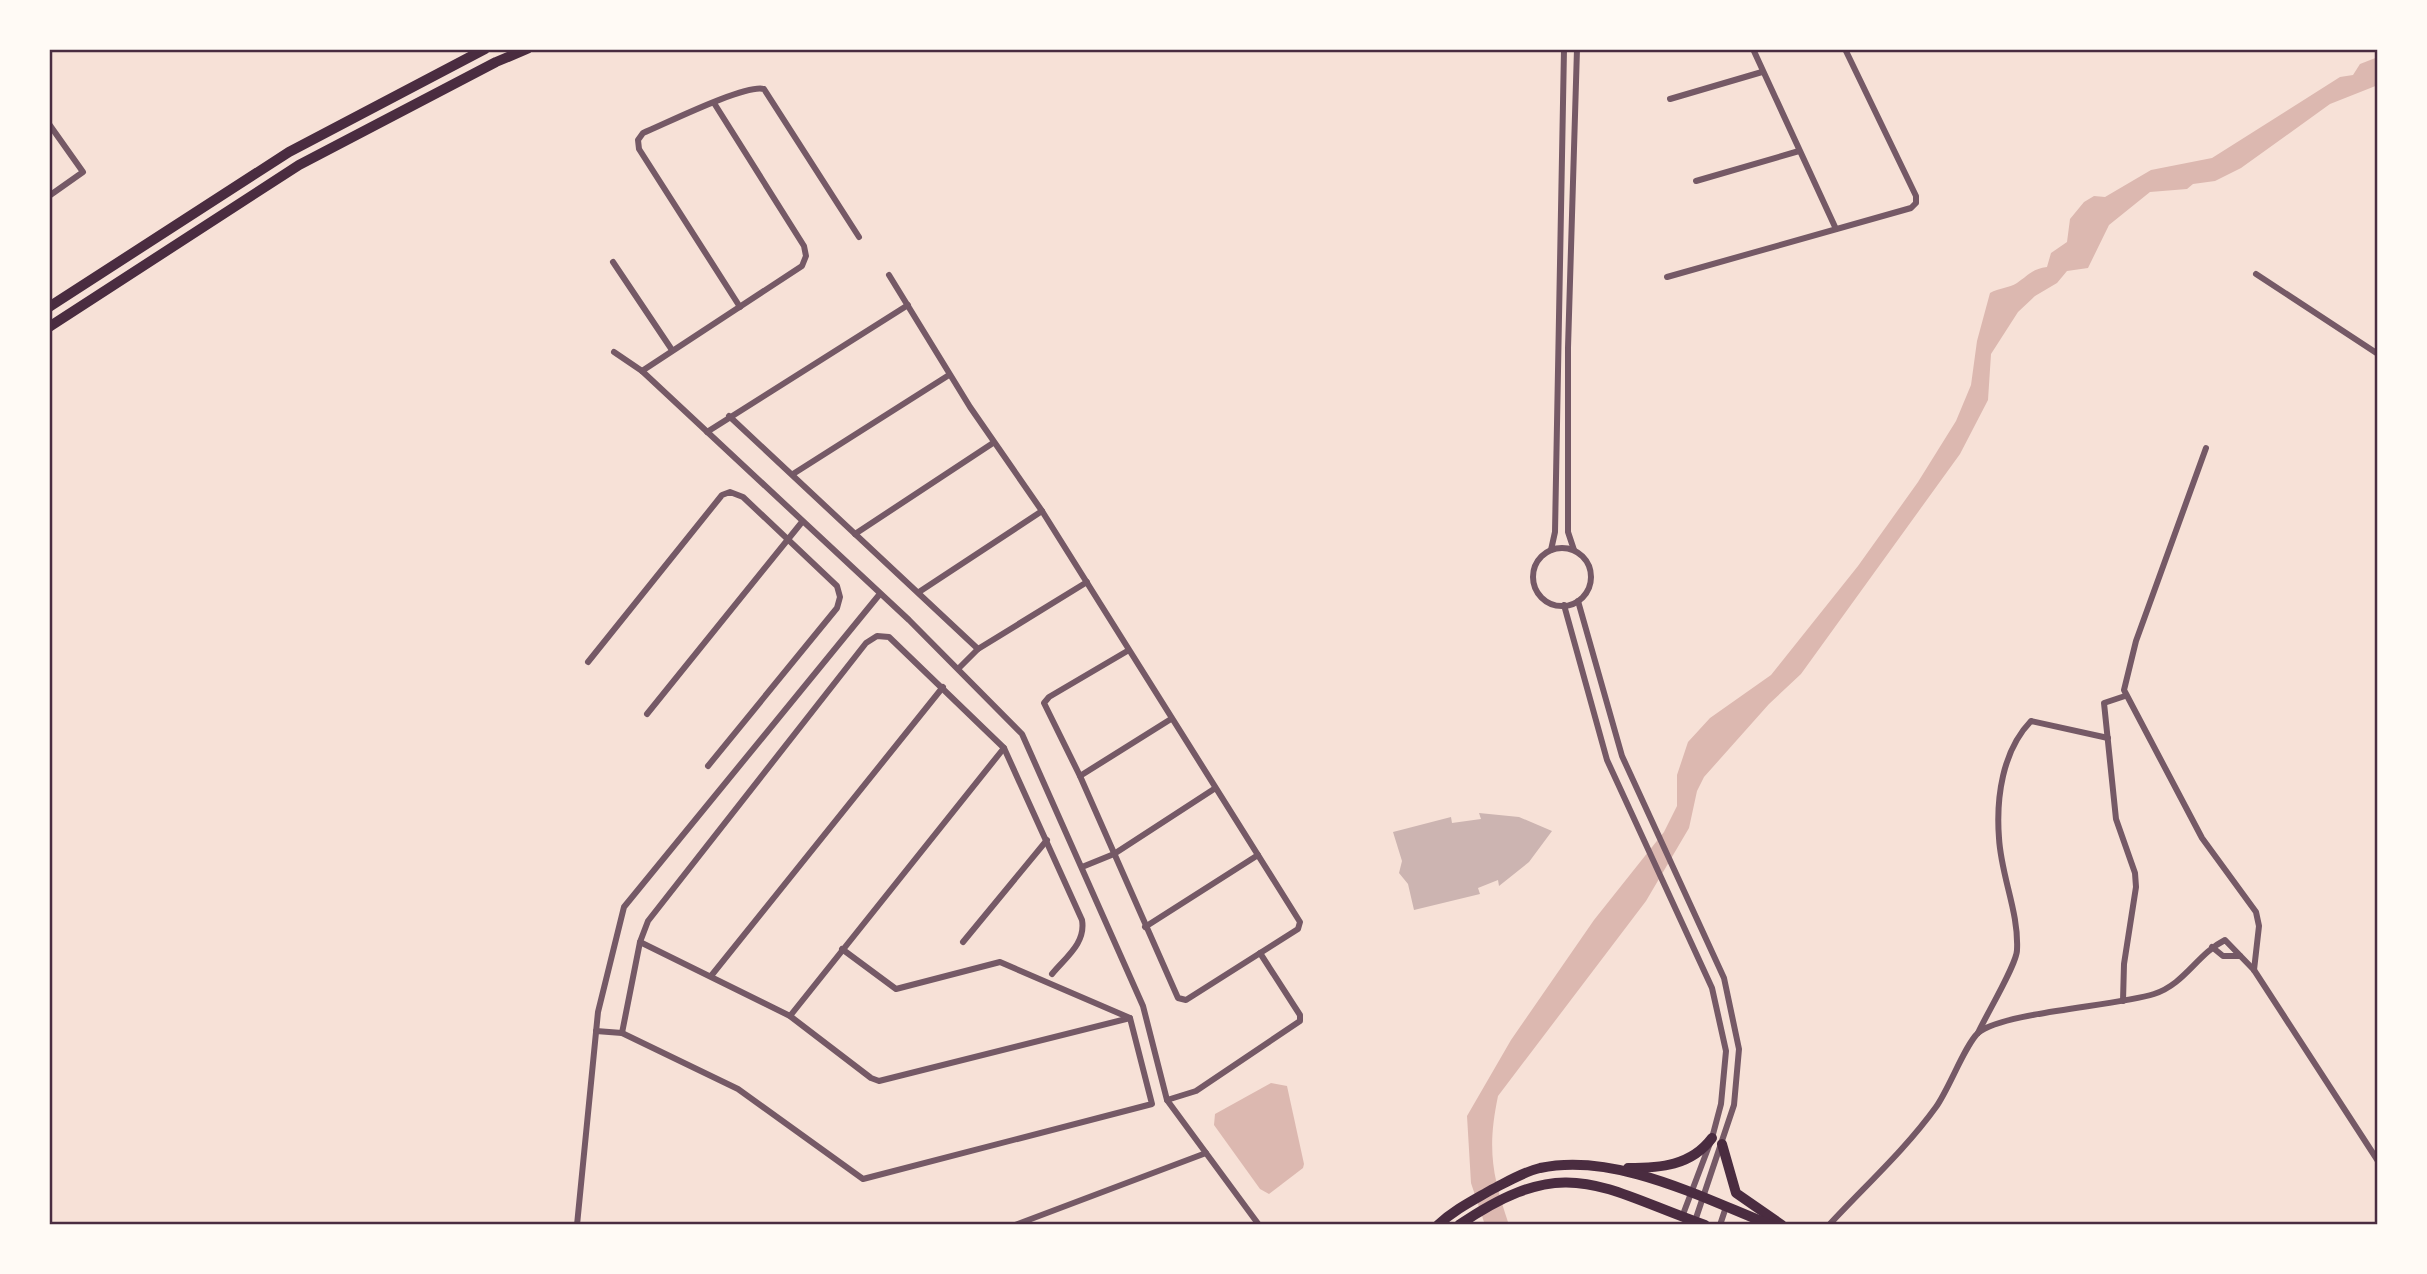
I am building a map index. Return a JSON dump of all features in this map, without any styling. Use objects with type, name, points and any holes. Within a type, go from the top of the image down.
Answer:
[{"type":"highway","points":[[49,307],[289,152],[485,49]]},
{"type":"highway","points":[[49,327],[299,165],[496,62],[527,49]]},
{"type":"main road","points":[[1437,1225],[1456,1209],[1539,1168],[1571,1164],[1621,1168],[1675,1164],[1704,1149],[1712,1138]]},
{"type":"main road","points":[[1722,1144],[1736,1193],[1782,1225]]},
{"type":"main road","points":[[1621,1168],[1771,1225]]},
{"type":"main road","points":[[1460,1224],[1522,1190],[1544,1183],[1571,1180],[1610,1188],[1700,1223]]},
{"type":"street","points":[[1564,49],[1556,348],[1555,532],[1551,550],[1538,561],[1533,577],[1535,585],[1549,602],[1564,605],[1578,601],[1590,586],[1591,576],[1586,560],[1574,550],[1568,532],[1568,348],[1577,49]]},
{"type":"street","points":[[1753,49],[1836,229]]},
{"type":"street","points":[[1667,277],[1911,208],[1916,203],[1916,196],[1845,49]]},
{"type":"street","points":[[1670,99],[1762,72]]},
{"type":"street","points":[[740,307],[638,145],[643,133],[756,88],[764,89],[859,237]]},
{"type":"street","points":[[642,371],[802,265],[806,251],[715,103]]},
{"type":"street","points":[[49,124],[83,172],[49,197]]},
{"type":"street","points":[[1696,180],[1799,151]]},
{"type":"street","points":[[613,262],[672,350]]},
{"type":"street","points":[[2256,274],[2378,354]]},
{"type":"street","points":[[889,275],[949,375],[1042,511],[1087,582],[1129,650],[1214,789],[1300,922],[1298,929],[1186,1000],[1178,998],[1080,776],[1044,703],[1049,697],[1129,650]]},
{"type":"street","points":[[707,432],[908,305]]},
{"type":"street","points":[[614,352],[642,371],[959,668],[1022,734],[1143,1006],[1167,1100],[1259,1225]]},
{"type":"street","points":[[793,474],[949,375]]},
{"type":"street","points":[[729,416],[978,649]]},
{"type":"street","points":[[855,534],[993,443]]},
{"type":"street","points":[[2206,448],[2136,641],[2124,683],[2125,696],[2202,838],[2256,912],[2259,926],[2254,970]]},
{"type":"street","points":[[588,662],[722,495],[730,492],[743,497],[837,586],[840,597],[837,608],[708,766]]},
{"type":"street","points":[[919,592],[1042,511]]},
{"type":"street","points":[[648,714],[802,522]]},
{"type":"street","points":[[1551,550],[1574,550]]},
{"type":"street","points":[[959,668],[978,649],[1087,582]]},
{"type":"street","points":[[577,1225],[596,1031],[617,924],[632,894],[879,595]]},
{"type":"street","points":[[1578,601],[1622,756],[1724,978],[1739,1049],[1734,1105],[1704,1199],[1700,1223]]},
{"type":"street","points":[[1564,605],[1607,760],[1712,988],[1726,1051],[1721,1104],[1712,1138],[1682,1217]]},
{"type":"street","points":[[622,1033],[640,942],[648,921],[676,882],[871,638],[890,637],[1004,748],[1082,920],[1084,931],[1081,941],[1052,974]]},
{"type":"street","points":[[711,976],[943,687]]},
{"type":"street","points":[[2123,1001],[2124,964],[2136,887],[2135,873],[2116,819],[2104,703],[2125,696]]},
{"type":"street","points":[[1080,776],[1171,719]]},
{"type":"street","points":[[1829,1225],[1917,1132],[1952,1082],[2018,953],[1999,839],[2006,761],[2015,741],[2031,721],[2108,738]]},
{"type":"street","points":[[790,1016],[1004,748]]},
{"type":"street","points":[[1082,867],[1114,854],[1214,789]]},
{"type":"street","points":[[963,942],[1047,840]]},
{"type":"street","points":[[1145,927],[1258,855]]},
{"type":"street","points":[[1977,1034],[2001,1023],[2123,1001],[2170,988],[2212,947],[2230,941],[2254,970],[2378,1161]]},
{"type":"street","points":[[640,942],[790,1016],[871,1078],[879,1081],[1130,1018]]},
{"type":"street","points":[[2212,947],[2223,956],[2240,956]]},
{"type":"street","points":[[842,949],[896,989],[1000,962],[1130,1018]]},
{"type":"street","points":[[1167,1100],[1187,1096],[1297,1026],[1300,1015],[1260,953]]},
{"type":"street","points":[[596,1031],[622,1033],[738,1089],[863,1180],[1152,1104],[1130,1018]]},
{"type":"street","points":[[1015,1225],[1206,1153]]},
{"type":"street","points":[[1720,1225],[1726,1207]]},
{"type":"shaded area","points":[[2378,57],[2378,85],[2330,104],[2241,168],[2215,181],[2193,184],[2187,189],[2150,192],[2109,225],[2088,268],[2067,271],[2057,283],[2035,296],[2018,312],[1991,354],[1988,400],[1960,454],[1801,674],[1769,704],[1704,777],[1697,791],[1689,828],[1646,901],[1498,1096],[1493,1131],[1493,1162],[1509,1225],[1485,1225],[1471,1183],[1467,1116],[1511,1040],[1594,920],[1664,832],[1677,806],[1677,775],[1688,742],[1710,718],[1771,675],[1858,566],[1918,482],[1956,421],[1971,385],[1977,341],[1990,293],[2014,285],[2034,271],[2047,267],[2051,253],[2067,242],[2070,219],[2084,202],[2094,196],[2105,197],[2151,170],[2212,158],[2340,77],[2353,75],[2360,64]]},
{"type":"shaded area","points":[[1271,1083],[1287,1086],[1304,1164],[1303,1168],[1269,1194],[1260,1189],[1214,1125],[1215,1114]]},
{"type":"building","points":[[1479,813],[1519,817],[1552,831],[1529,862],[1499,886],[1498,880],[1478,888],[1480,894],[1414,910],[1408,884],[1399,873],[1402,861],[1393,832],[1451,817],[1452,823],[1481,819]]}]
